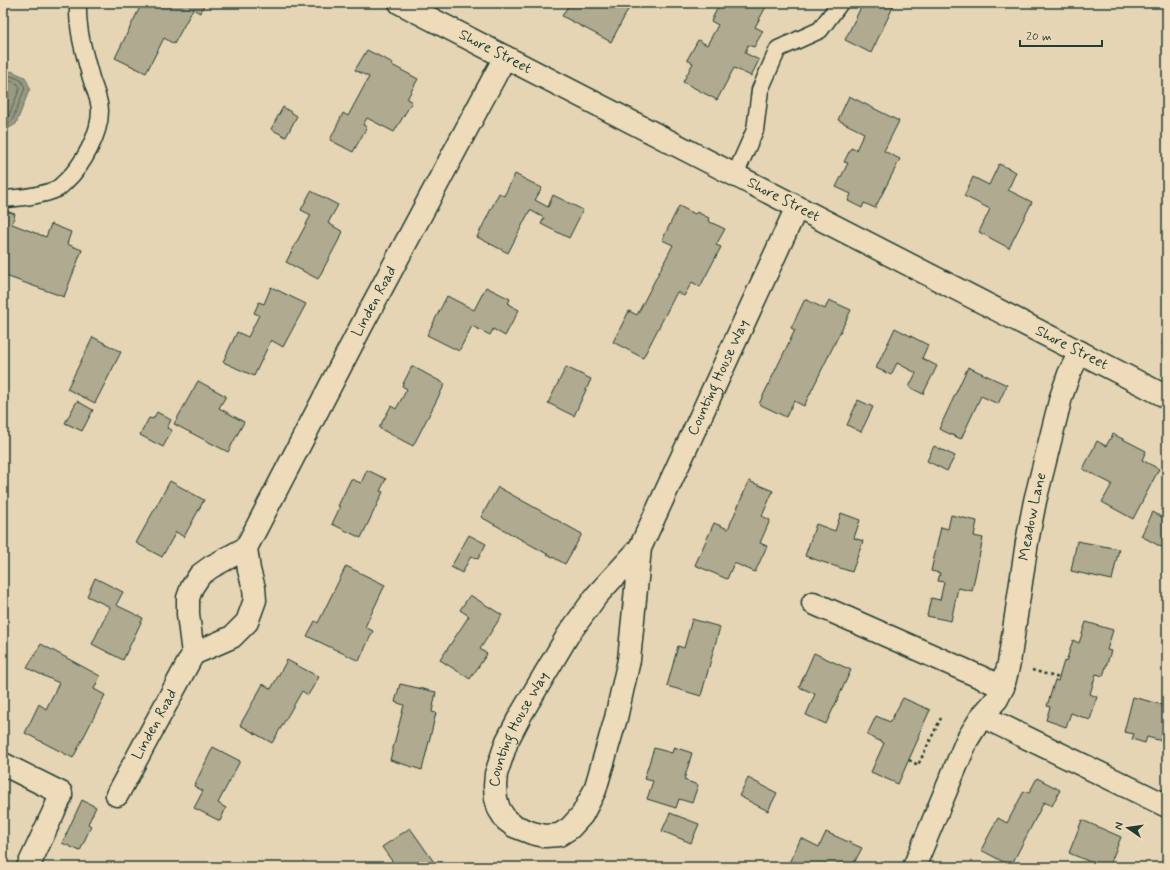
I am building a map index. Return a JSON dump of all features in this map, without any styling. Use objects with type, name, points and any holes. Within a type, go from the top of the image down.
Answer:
[{"type":"street","name":"Shore Street","points":[[400,3],[1167,397]]},
{"type":"street","name":"Linden Road","points":[[246,548],[363,323],[505,57]]},
{"type":"street","name":"Counting House Way","points":[[640,548],[629,660],[616,718],[600,775],[592,796],[582,815],[570,828],[559,835],[545,836],[514,826],[506,820],[496,799],[496,774],[507,741],[520,716],[568,635],[597,595],[640,548],[797,207]]},
{"type":"street","name":"Meadow Lane","points":[[914,867],[967,740],[982,716],[997,699],[1003,687],[1009,663],[1027,542],[1035,501],[1061,397],[1069,374],[1080,352]]},
{"type":"street","points":[[246,548],[255,600],[247,622],[232,637],[194,654],[188,614],[188,598],[192,587],[200,575],[211,567],[246,548]]},
{"type":"street","points":[[814,603],[1003,687]]},
{"type":"street","name":"Linden Road","points":[[117,795],[194,654]]},
{"type":"street","points":[[982,716],[1167,806]]},
{"type":"street","points":[[3,764],[61,793],[61,796],[28,867]]},
{"type":"lane","points":[[3,199],[38,194],[58,188],[75,173],[89,151],[97,129],[100,110],[78,28],[78,3]]},
{"type":"lane","points":[[735,175],[755,130],[760,90],[778,49],[820,30],[840,3]]},
{"type":"path","points":[[909,760],[918,765],[941,718]]},
{"type":"water","points":[[11,71],[25,77],[30,88],[16,124],[4,131],[3,75]]},
{"type":"building","points":[[142,3],[205,3],[200,13],[193,9],[174,44],[164,38],[146,73],[115,58]]},
{"type":"building","points":[[570,3],[624,3],[630,6],[611,42],[562,16]]},
{"type":"building","points":[[720,3],[768,3],[755,27],[763,31],[754,47],[748,45],[745,53],[759,60],[751,76],[734,68],[717,100],[683,82],[693,63],[687,60],[698,40],[707,45],[718,25],[711,21]]},
{"type":"building","points":[[863,3],[895,3],[871,53],[845,40]]},
{"type":"building","points":[[367,50],[393,63],[392,65],[418,79],[407,99],[412,102],[394,132],[367,118],[363,125],[367,127],[353,152],[330,140],[343,113],[348,116],[369,77],[355,70]]},
{"type":"building","points":[[849,96],[899,121],[884,151],[900,159],[875,208],[864,203],[862,208],[848,201],[851,194],[836,187],[848,163],[844,162],[851,148],[856,150],[864,133],[838,120]]},
{"type":"building","points":[[283,107],[297,116],[286,137],[271,129]]},
{"type":"building","points":[[999,164],[1016,172],[1008,190],[1032,202],[1009,248],[979,232],[990,209],[964,196],[973,177],[989,185]]},
{"type":"building","points":[[515,174],[542,188],[535,200],[548,207],[553,195],[583,210],[569,238],[541,224],[544,218],[530,210],[508,253],[477,237],[499,193],[504,196]]},
{"type":"building","points":[[311,191],[338,205],[328,223],[343,232],[318,279],[286,262],[311,215],[301,210]]},
{"type":"building","points":[[679,206],[695,214],[697,212],[709,218],[708,221],[725,229],[716,245],[721,247],[700,287],[692,282],[684,296],[677,292],[643,358],[613,342],[629,311],[637,315],[673,245],[662,240]]},
{"type":"building","points":[[3,210],[15,214],[12,224],[46,237],[51,224],[71,232],[67,244],[82,250],[64,297],[3,275]]},
{"type":"building","points":[[271,287],[306,304],[283,347],[271,340],[254,376],[223,362],[237,332],[248,337],[259,315],[254,313],[259,302],[264,304]]},
{"type":"building","points":[[486,287],[510,299],[508,304],[519,310],[505,336],[493,329],[490,335],[472,326],[459,351],[427,335],[447,296],[474,310]]},
{"type":"building","points":[[805,299],[825,309],[829,300],[851,310],[804,406],[794,401],[786,417],[759,404],[795,330],[791,328]]},
{"type":"building","points":[[895,328],[928,345],[922,358],[937,366],[923,394],[909,387],[916,373],[897,363],[891,375],[876,368]]},
{"type":"building","points":[[1167,335],[1167,347],[1162,344]]},
{"type":"building","points":[[93,337],[121,352],[95,403],[67,389]]},
{"type":"building","points":[[412,366],[445,384],[413,446],[379,428],[391,406],[396,409],[407,389],[402,386]]},
{"type":"building","points":[[566,367],[591,379],[574,416],[548,403]]},
{"type":"building","points":[[968,367],[1007,385],[998,404],[981,396],[961,439],[939,429]]},
{"type":"building","points":[[198,381],[226,396],[219,408],[244,422],[228,452],[174,424]]},
{"type":"building","points":[[858,400],[873,407],[861,432],[847,425]]},
{"type":"building","points":[[77,401],[93,410],[82,431],[65,423]]},
{"type":"building","points":[[157,412],[171,420],[167,428],[172,430],[163,447],[140,435],[149,418],[153,419]]},
{"type":"building","points":[[1113,434],[1146,451],[1142,460],[1159,469],[1133,519],[1102,502],[1112,484],[1083,469],[1097,441],[1106,446]]},
{"type":"building","points":[[934,446],[955,456],[947,471],[927,461]]},
{"type":"building","points":[[367,470],[386,479],[380,491],[383,492],[361,538],[332,524],[340,507],[338,506],[351,479],[361,483]]},
{"type":"building","points":[[170,481],[204,500],[184,537],[176,532],[162,557],[136,543]]},
{"type":"building","points":[[749,481],[773,491],[762,516],[770,520],[760,543],[767,546],[755,572],[734,563],[727,579],[695,565],[714,523],[728,529]]},
{"type":"building","points":[[498,487],[582,534],[565,564],[481,517]]},
{"type":"building","points":[[1153,512],[1167,520],[1167,550],[1141,536]]},
{"type":"building","points":[[841,513],[860,520],[854,538],[863,541],[852,572],[805,556],[816,524],[835,531]]},
{"type":"building","points":[[951,515],[977,521],[974,536],[983,538],[972,591],[958,588],[951,621],[927,616],[931,598],[940,600],[944,582],[938,581],[940,573],[931,571],[941,527],[948,529]]},
{"type":"building","points":[[469,535],[486,544],[478,559],[471,556],[462,573],[451,567]]},
{"type":"building","points":[[1077,541],[1119,549],[1112,580],[1071,571]]},
{"type":"building","points":[[346,566],[385,585],[365,627],[373,631],[359,661],[307,636],[315,621],[318,623]]},
{"type":"building","points":[[95,578],[123,592],[116,605],[143,618],[123,660],[92,644],[110,607],[87,596]]},
{"type":"building","points":[[470,595],[502,615],[480,649],[487,654],[470,679],[440,660],[469,616],[460,610]]},
{"type":"building","points":[[692,619],[720,627],[701,696],[667,686],[678,646],[684,648]]},
{"type":"building","points":[[1086,622],[1113,630],[1107,650],[1111,651],[1103,676],[1096,674],[1090,694],[1097,697],[1090,720],[1071,713],[1066,727],[1046,720],[1050,707],[1047,706],[1055,680],[1058,681],[1064,661],[1066,662],[1073,640],[1079,643]]},
{"type":"building","points":[[41,644],[100,676],[94,689],[105,695],[73,758],[25,733],[39,704],[46,709],[59,683],[27,668]]},
{"type":"building","points":[[814,653],[851,670],[826,724],[806,715],[815,694],[799,687]]},
{"type":"building","points":[[287,660],[319,677],[308,695],[302,691],[272,743],[240,725],[263,684],[271,689]]},
{"type":"building","points":[[400,684],[436,692],[432,712],[436,713],[422,770],[390,760],[404,705],[395,702]]},
{"type":"building","points":[[1133,697],[1167,706],[1166,742],[1147,737],[1145,743],[1132,739],[1134,734],[1124,732]]},
{"type":"building","points":[[903,698],[930,710],[898,784],[871,772],[884,743],[867,735],[876,716],[890,722]]},
{"type":"building","points":[[213,747],[240,761],[218,803],[226,808],[220,821],[194,808],[203,791],[194,786]]},
{"type":"building","points":[[674,747],[692,753],[684,780],[698,785],[692,803],[679,799],[676,808],[647,799],[653,781],[644,779],[654,748],[672,753]]},
{"type":"building","points":[[748,778],[777,793],[768,811],[739,796]]},
{"type":"building","points":[[1037,778],[1060,790],[1052,806],[1044,802],[1011,866],[981,850],[998,818],[1007,823],[1024,791],[1029,793]]},
{"type":"building","points":[[82,800],[96,807],[88,824],[91,826],[80,851],[62,843]]},
{"type":"building","points":[[670,813],[699,824],[691,843],[662,831]]},
{"type":"building","points":[[1082,820],[1121,837],[1109,867],[1102,867],[1069,853]]},
{"type":"building","points":[[410,828],[436,865],[441,862],[445,867],[390,867],[394,864],[382,847]]},
{"type":"building","points":[[826,832],[862,848],[852,867],[787,867],[801,838],[819,847]]}]
